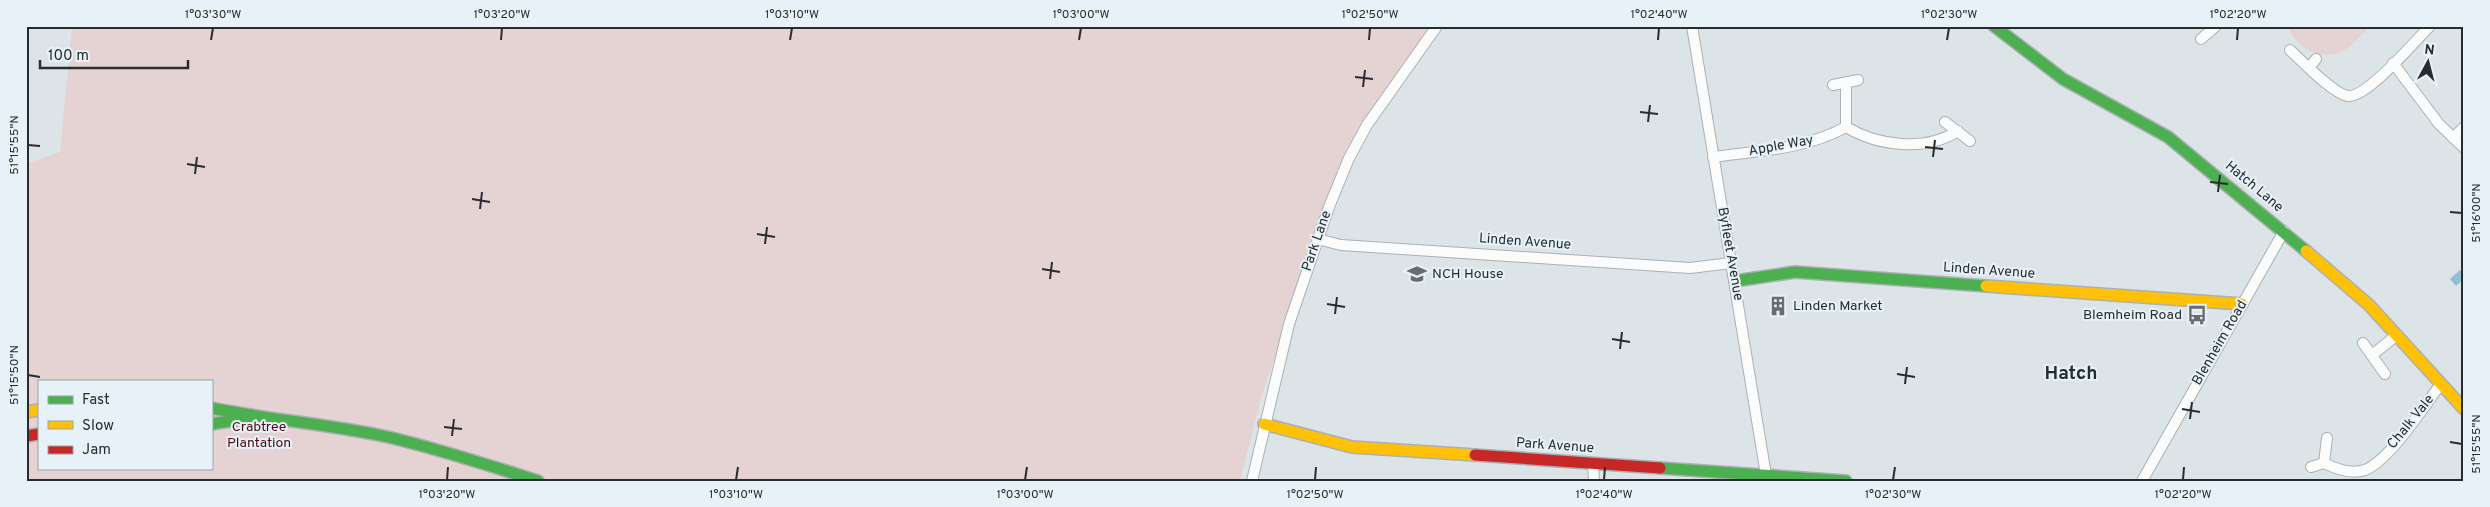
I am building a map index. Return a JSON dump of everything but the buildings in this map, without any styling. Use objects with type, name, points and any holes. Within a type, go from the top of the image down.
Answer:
[{"type":"street","name":"Park Lane","points":[[1252,481],[1289,324],[1317,239],[1349,158],[1367,125],[1437,26]]},
{"type":"street","name":"Byfleet Avenue","points":[[1692,26],[1767,478]]},
{"type":"street","name":"Hatch Lane","points":[[1994,26],[2020,47],[2083,91],[2168,137],[2284,231],[2368,305],[2464,408]]},
{"type":"street","points":[[2290,50],[2313,63],[2332,86],[2348,96],[2362,92],[2369,87],[2430,26]]},
{"type":"street","points":[[2201,39],[2210,28]]},
{"type":"street","points":[[2393,63],[2439,124],[2464,148]]},
{"type":"street","points":[[1833,85],[1858,80]]},
{"type":"street","points":[[1846,83],[1846,127],[1863,137],[1887,142],[1933,142],[1947,138],[1958,131]]},
{"type":"street","points":[[1945,122],[1970,141]]},
{"type":"street","name":"Apple Way","points":[[1713,157],[1797,145],[1826,138],[1846,127]]},
{"type":"street","points":[[2453,138],[2464,128]]},
{"type":"street","name":"Blenheim Road","points":[[2142,481],[2284,231]]},
{"type":"street","name":"Linden Avenue","points":[[1317,239],[1341,245],[1690,268],[1731,263]]},
{"type":"street","name":"Linden Avenue","points":[[1735,281],[1795,272],[2242,304]]},
{"type":"street","points":[[2372,355],[2397,335]]},
{"type":"street","points":[[2363,342],[2385,374]]},
{"type":"street","name":"Chalk Vale","points":[[2324,463],[2337,470],[2349,472],[2365,470],[2371,466],[2396,444],[2441,384]]},
{"type":"street","points":[[212,408],[255,417],[320,424],[387,437],[441,450],[538,481]]},
{"type":"street","points":[[212,424],[255,417]]},
{"type":"street","name":"Park Avenue","points":[[1264,424],[1352,447],[1767,478],[1846,481]]},
{"type":"street","points":[[2311,467],[2324,463],[2327,438]]},
{"type":"street","points":[[1593,464],[1594,481]]},
{"type":"green space","name":"Crabtree Plantation","points":[[72,26],[1431,26],[1363,124],[1309,251],[1260,402],[1240,481],[26,481],[26,164],[60,152]]},
{"type":"green space","points":[[2288,26],[2370,26],[2354,43],[2343,51],[2327,55],[2310,51],[2303,46],[2297,41]]},
{"type":"water","points":[[2460,270],[2464,274],[2464,279],[2456,286],[2450,279]]},
{"type":"traffic: fast","points":[[1994,26],[2063,79],[2168,137],[2306,251]]},
{"type":"traffic: fast","points":[[1735,281],[1795,272],[1986,286]]},
{"type":"traffic: fast","points":[[212,408],[388,437],[445,452],[538,481]]},
{"type":"traffic: fast","points":[[212,424],[250,418]]},
{"type":"traffic: fast","points":[[1660,468],[1846,481]]},
{"type":"traffic: slow","points":[[2306,251],[2369,305],[2464,409]]},
{"type":"traffic: slow","points":[[1986,286],[2242,304]]},
{"type":"traffic: slow","points":[[26,412],[38,410]]},
{"type":"traffic: slow","points":[[1264,424],[1352,447],[1475,455]]},
{"type":"traffic: jam","points":[[26,436],[38,434]]},
{"type":"traffic: jam","points":[[1475,455],[1660,468]]},
{"type":"place","name":"NCH House","points":[[1417,274]]},
{"type":"place","name":"Linden Market","points":[[1778,306]]},
{"type":"place","name":"Blemheim Road","points":[[2197,315]]},
{"type":"district","name":"Hatch","points":[[2071,374]]}]
